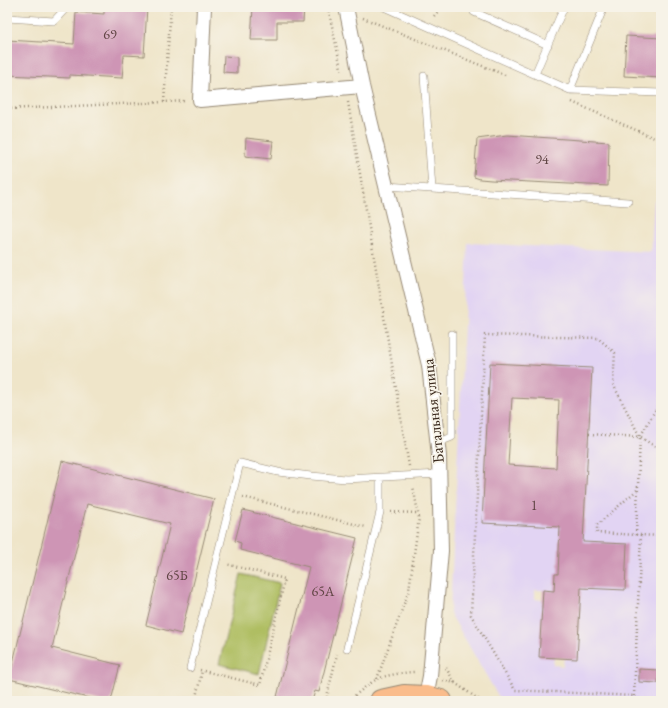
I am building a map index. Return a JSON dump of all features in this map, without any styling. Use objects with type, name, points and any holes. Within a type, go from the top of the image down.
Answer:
[{"type":"main road","name":"Батальная улица","points":[[381,701],[404,696],[434,699]]},
{"type":"street","points":[[204,7],[200,100],[362,86]]},
{"type":"street","name":"Батальная улица","points":[[346,7],[362,86],[429,365],[440,474],[441,551],[430,676],[434,699]]},
{"type":"lane","points":[[7,18],[54,21],[66,7]]},
{"type":"lane","points":[[384,7],[570,90],[661,94]]},
{"type":"lane","points":[[570,90],[604,7]]},
{"type":"lane","points":[[535,74],[564,8]]},
{"type":"lane","points":[[474,12],[548,45]]},
{"type":"lane","points":[[424,76],[432,189]]},
{"type":"lane","points":[[386,186],[628,202]]},
{"type":"lane","points":[[438,443],[452,437],[452,334]]},
{"type":"lane","points":[[190,668],[240,463],[278,472],[346,479],[440,474]]},
{"type":"lane","points":[[347,648],[380,512],[380,478]]},
{"type":"path","points":[[164,102],[171,7]]},
{"type":"path","points":[[328,7],[345,88],[419,518],[409,590],[377,679]]},
{"type":"path","points":[[434,16],[442,7]]},
{"type":"path","points":[[533,7],[564,8]]},
{"type":"path","points":[[642,7],[661,8]]},
{"type":"path","points":[[360,17],[508,76]]},
{"type":"path","points":[[7,109],[200,100]]},
{"type":"path","points":[[568,100],[661,140]]},
{"type":"path","points":[[640,437],[613,384],[615,353],[598,338],[485,335],[471,615],[515,690],[634,696],[643,701]]},
{"type":"path","points":[[636,535],[640,437],[661,400]]},
{"type":"path","points":[[589,434],[640,437],[661,450]]},
{"type":"path","points":[[638,489],[597,525],[597,533],[661,536]]},
{"type":"path","points":[[232,495],[376,530]]},
{"type":"path","points":[[380,512],[418,513]]},
{"type":"path","points":[[634,696],[642,535]]},
{"type":"path","points":[[190,668],[260,685],[285,579],[216,562]]},
{"type":"path","points":[[195,701],[202,670]]},
{"type":"path","points":[[349,701],[354,695],[377,679],[415,671]]},
{"type":"shaded area","points":[[661,194],[661,701],[501,701],[450,613],[468,243],[651,252],[654,201]],"holes":[[[491,363],[592,369],[584,530],[578,542],[627,545],[625,590],[581,588],[577,659],[564,659],[563,666],[553,665],[554,657],[542,600],[535,599],[535,590],[557,591],[555,574],[558,574],[560,527],[482,522]]]},
{"type":"green space","points":[[241,574],[280,583],[259,674],[219,664]]},
{"type":"building","points":[[104,7],[147,7],[144,56],[124,55],[122,78],[70,75],[70,78],[7,75],[7,40],[74,44],[76,12],[104,14]]},
{"type":"building","points":[[253,7],[304,7],[303,22],[277,22],[277,40],[251,40]]},
{"type":"building","points":[[626,36],[661,38],[661,78],[624,76]]},
{"type":"building","points":[[224,56],[237,57],[237,73],[223,72]]},
{"type":"building","points":[[507,135],[609,142],[608,186],[491,180],[474,177],[477,139]]},
{"type":"building","points":[[246,138],[273,141],[271,159],[245,156]]},
{"type":"building","points":[[490,363],[592,368],[583,542],[627,544],[625,590],[581,588],[577,659],[539,657],[543,590],[554,591],[555,574],[558,574],[560,527],[482,523]],"holes":[[[512,398],[559,400],[556,468],[508,465]]]},
{"type":"building","points":[[62,461],[214,499],[181,634],[146,625],[170,524],[87,504],[52,648],[120,665],[111,701],[101,701],[9,679]]},
{"type":"building","points":[[243,510],[357,538],[319,692],[315,691],[312,701],[276,701],[309,567],[240,550],[241,543],[235,541]]},
{"type":"building","points":[[639,669],[659,670],[658,683],[639,682]]}]
